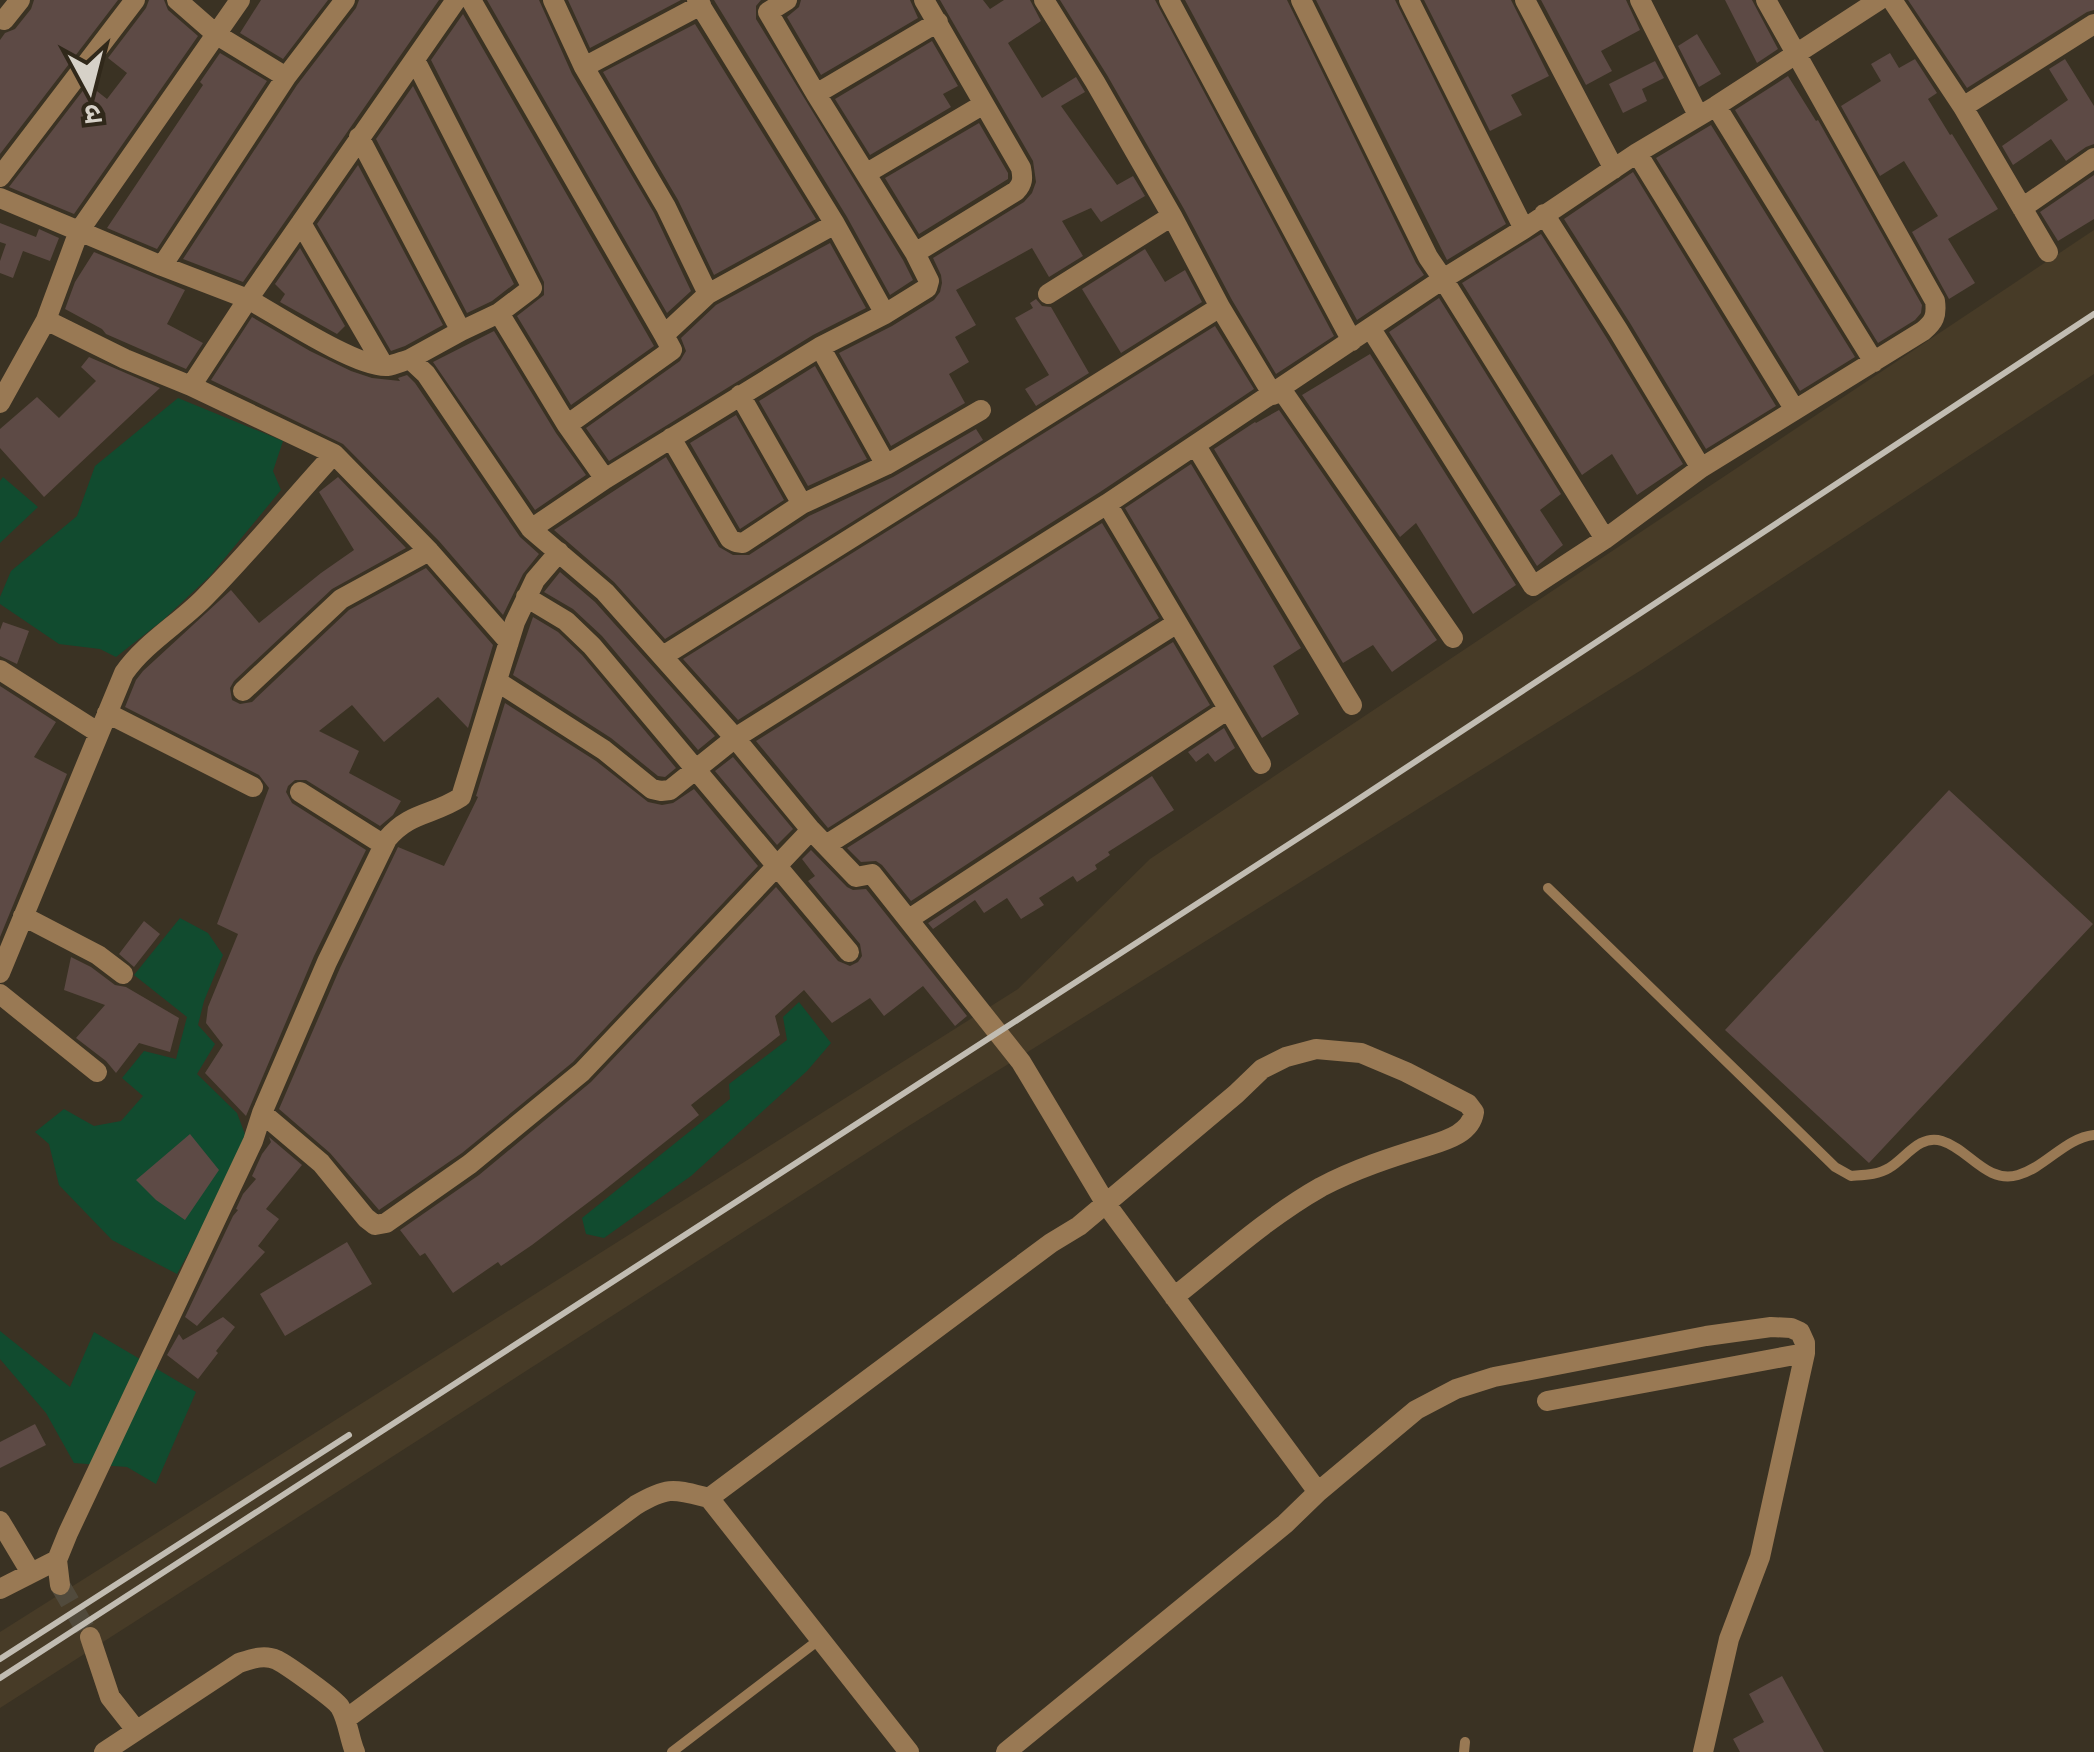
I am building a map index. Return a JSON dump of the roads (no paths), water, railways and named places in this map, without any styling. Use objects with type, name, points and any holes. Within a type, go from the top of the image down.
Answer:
[{"type":"street","points":[[1,22],[20,0]]},
{"type":"street","points":[[0,177],[135,0]]},
{"type":"street","points":[[177,0],[217,35],[286,78]]},
{"type":"street","points":[[0,403],[46,320],[79,231],[240,0]]},
{"type":"street","points":[[162,266],[286,78],[345,0]]},
{"type":"street","points":[[191,386],[456,0]]},
{"type":"street","points":[[471,0],[672,350],[567,425]]},
{"type":"street","points":[[553,0],[584,67],[666,208],[708,294]]},
{"type":"street","points":[[531,529],[740,395],[927,288],[929,282],[915,252],[763,6],[787,0]]},
{"type":"street","points":[[915,252],[1021,186],[1021,168],[924,0]]},
{"type":"street","points":[[1044,0],[1096,82],[1220,307],[1453,638]]},
{"type":"street","points":[[1169,0],[1352,341]]},
{"type":"street","points":[[1301,0],[1428,257],[1605,539]]},
{"type":"street","points":[[1409,0],[1524,229]]},
{"type":"street","points":[[1525,0],[1614,168]]},
{"type":"street","points":[[1640,0],[1707,111],[1874,362]]},
{"type":"street","points":[[1371,328],[1533,586],[1701,468],[1923,332],[1934,322],[1934,302],[1766,0]]},
{"type":"street","points":[[498,682],[604,750],[652,789],[670,790],[736,738],[1107,504],[1636,153],[1796,54],[1855,6],[1879,0]]},
{"type":"street","points":[[1892,0],[1963,106],[2048,252]]},
{"type":"street","points":[[584,67],[699,2],[886,314]]},
{"type":"street","points":[[816,94],[938,22]]},
{"type":"street","points":[[1963,106],[2094,24]]},
{"type":"street","points":[[0,198],[248,299],[337,350],[384,366],[410,360],[499,314],[532,288],[415,60]]},
{"type":"street","points":[[866,173],[984,104]]},
{"type":"street","points":[[360,138],[462,330]]},
{"type":"street","points":[[1636,153],[1795,410]]},
{"type":"street","points":[[2022,208],[2094,158]]},
{"type":"street","points":[[1544,214],[1701,468]]},
{"type":"street","points":[[1048,294],[1172,216]]},
{"type":"street","points":[[301,224],[384,366]]},
{"type":"street","points":[[664,335],[708,294],[835,224]]},
{"type":"street","points":[[663,656],[1220,307]]},
{"type":"street","points":[[499,314],[567,425],[606,479]]},
{"type":"street","points":[[46,320],[334,454],[429,551],[509,642]]},
{"type":"street","points":[[820,347],[886,465]]},
{"type":"street","points":[[410,360],[426,374],[531,529],[604,592],[856,877],[872,874],[1022,1062],[1106,1204],[1318,1492]]},
{"type":"street","points":[[740,395],[802,504]]},
{"type":"street","points":[[672,438],[730,538],[736,542],[750,540],[802,504],[886,465],[981,410]]},
{"type":"street","points":[[1196,446],[1352,705]]},
{"type":"street","points":[[0,973],[103,723],[134,658],[225,577],[334,454]]},
{"type":"street","points":[[1107,504],[1261,764]]},
{"type":"street","points":[[242,691],[341,599],[429,551]]},
{"type":"street","points":[[60,1585],[57,1560],[254,1141],[262,1113],[327,962],[384,845],[400,823],[436,811],[460,797],[526,597],[559,552]]},
{"type":"street","points":[[526,597],[566,621],[592,646],[849,952]]},
{"type":"street","points":[[262,1113],[321,1163],[366,1218],[375,1225],[386,1223],[470,1164],[582,1072],[777,864],[1176,624]]},
{"type":"street","points":[[0,670],[103,723],[252,787]]},
{"type":"street","points":[[908,919],[1228,710]]},
{"type":"street","points":[[300,792],[384,845]]},
{"type":"street","points":[[24,916],[98,955],[123,974]]},
{"type":"street","points":[[0,994],[97,1072]]},
{"type":"street","points":[[709,1498],[1079,1226],[1262,1068],[1286,1056],[1316,1049],[1361,1053],[1468,1104],[1474,1112],[1467,1129],[1322,1187],[1265,1224],[1174,1297]]},
{"type":"street","points":[[1006,1752],[1416,1410],[1456,1388],[1494,1376],[1706,1336],[1771,1326],[1791,1328],[1800,1332],[1804,1353],[1760,1557],[1730,1639],[1703,1752]]},
{"type":"street","points":[[1548,1401],[1804,1353]]},
{"type":"street","points":[[346,1720],[636,1505],[658,1492],[676,1490],[709,1498],[910,1752]]},
{"type":"street","points":[[0,1521],[32,1573]]},
{"type":"street","points":[[0,1589],[57,1560]]},
{"type":"street","points":[[90,1637],[110,1697],[134,1739]]},
{"type":"street","points":[[104,1752],[134,1739],[239,1664],[258,1657],[276,1660],[338,1704],[355,1752]]},
{"type":"lane","points":[[1548,888],[1836,1167],[1851,1176],[1888,1170],[1924,1140],[1942,1141],[1985,1170],[2004,1176],[2020,1174],[2067,1145],[2094,1135]]},
{"type":"lane","points":[[672,1752],[820,1638]]},
{"type":"tunnel","points":[[60,1585],[90,1637]]},
{"type":"railway","points":[[0,1678],[1345,808],[2094,314]]},
{"type":"railway","points":[[0,1659],[349,1435]]}]
